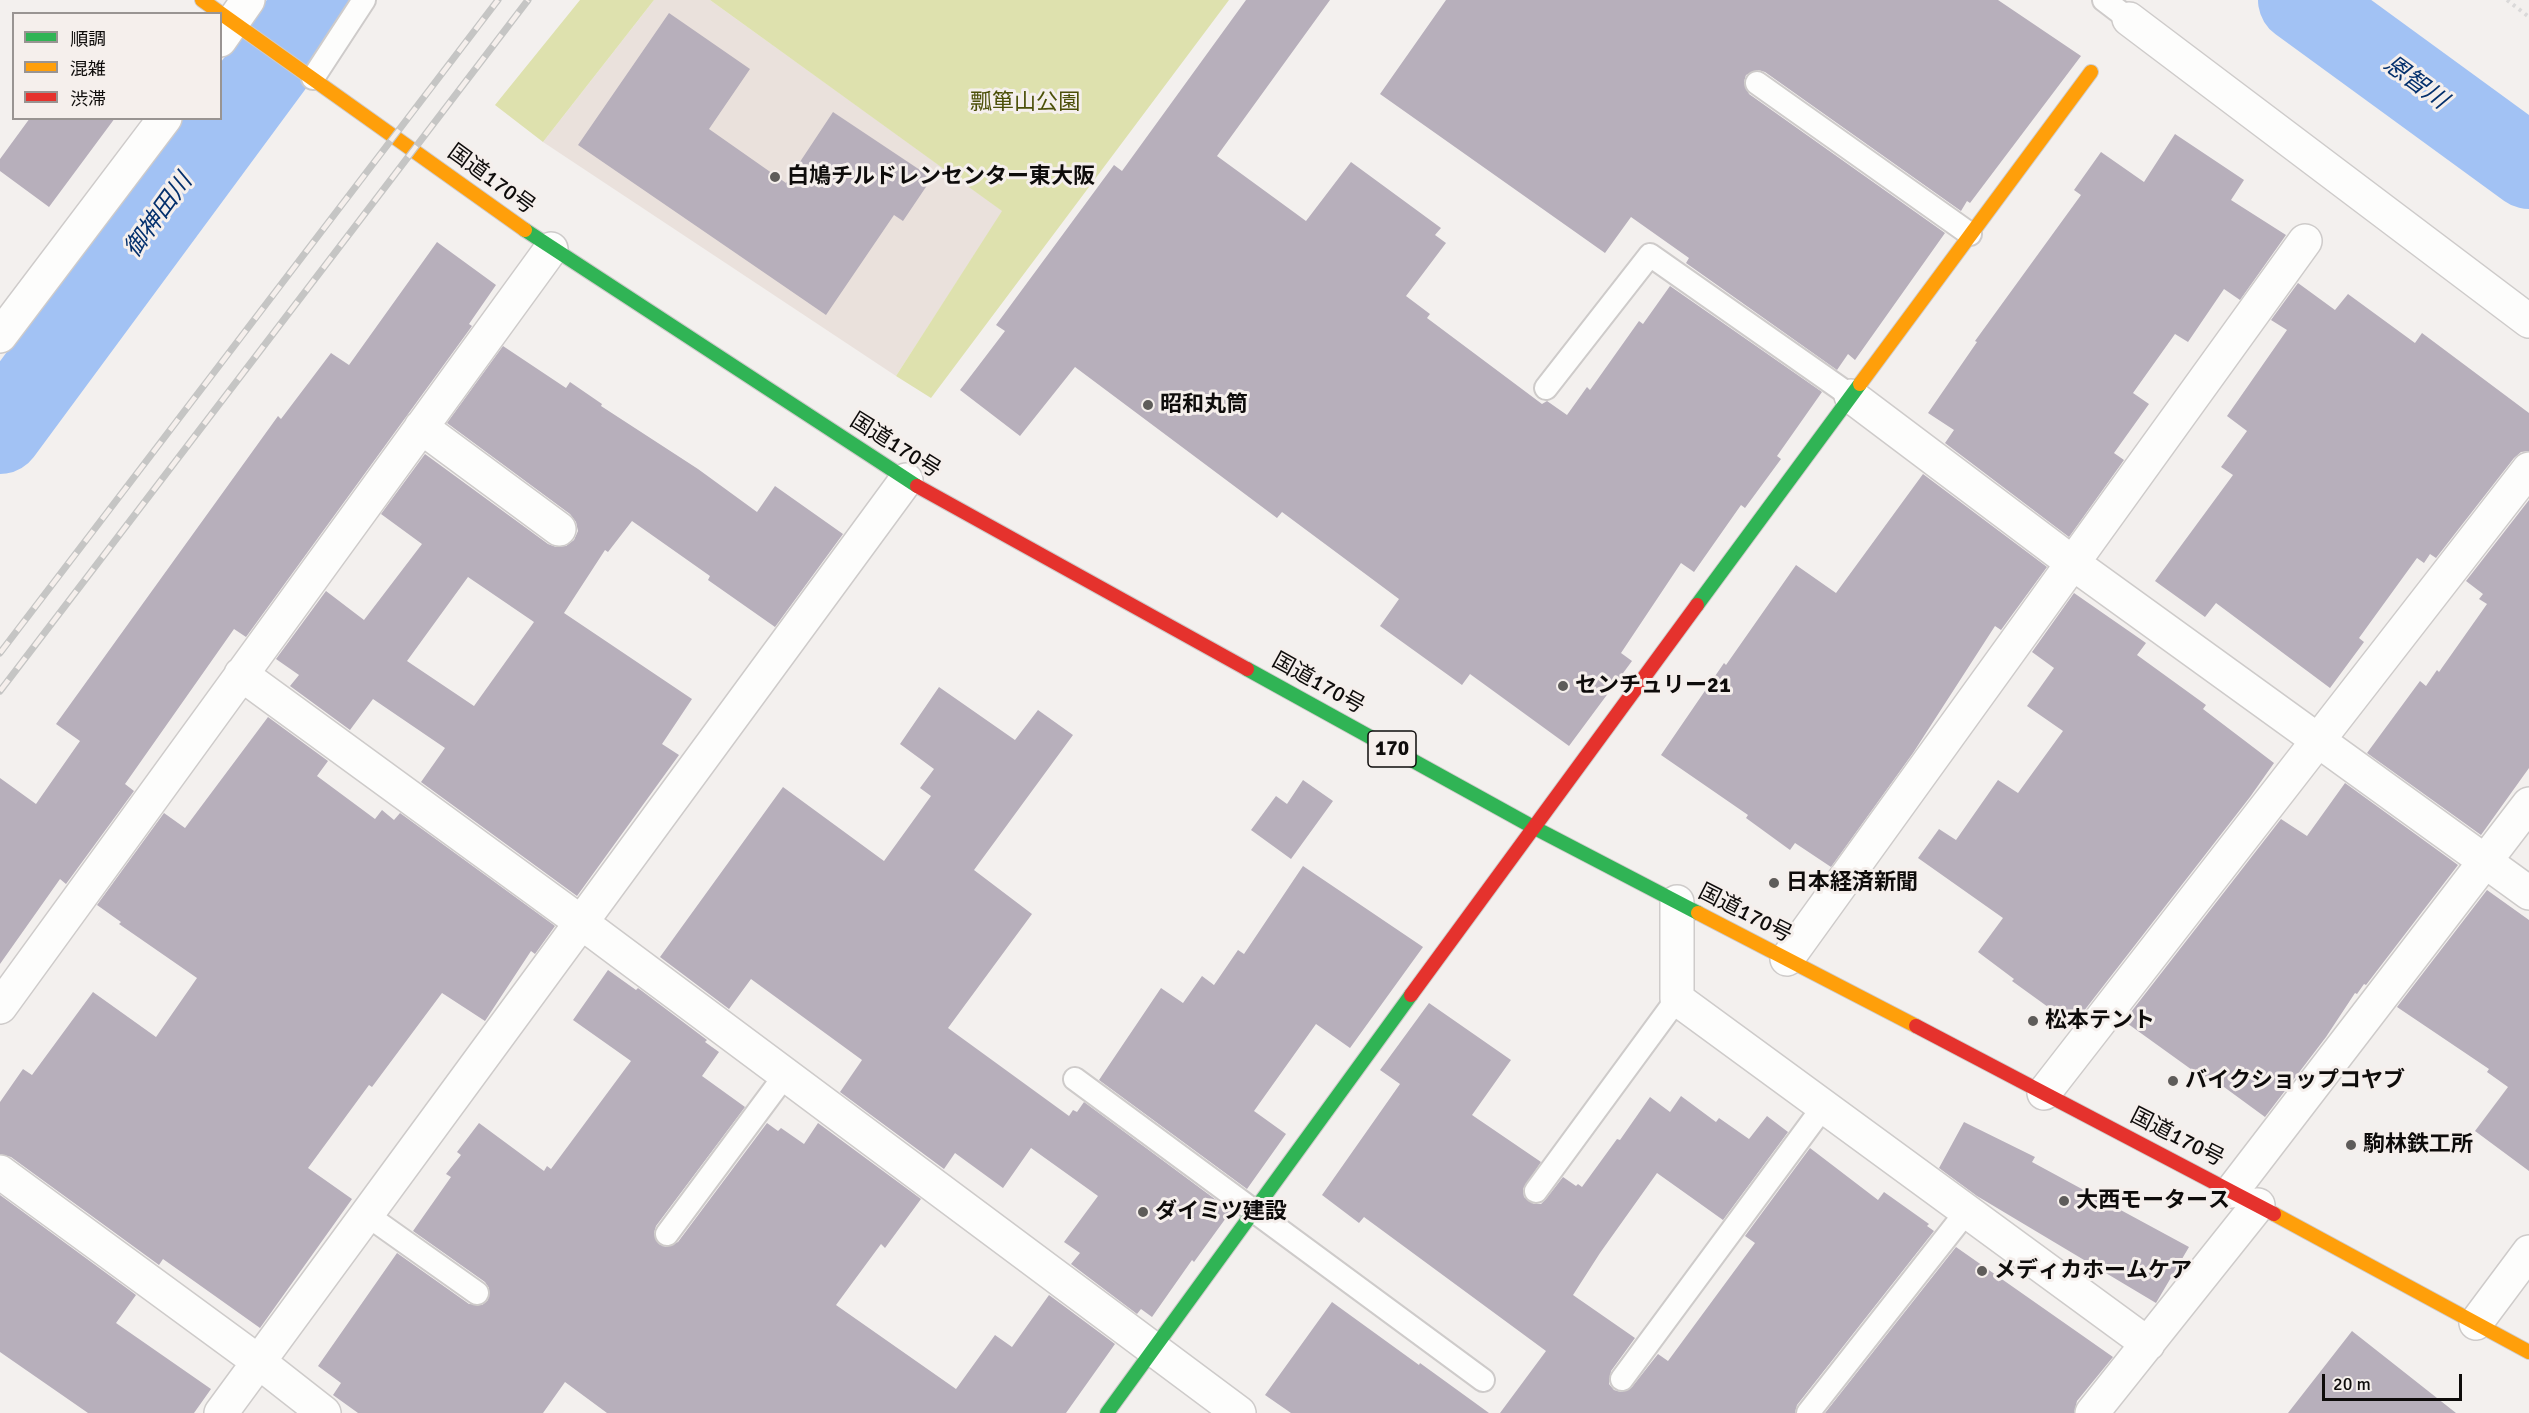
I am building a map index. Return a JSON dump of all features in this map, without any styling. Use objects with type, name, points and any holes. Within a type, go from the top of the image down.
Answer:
[{"type":"main road","name":"国道170号","points":[[202,0],[220,12]]},
{"type":"main road","name":"国道170号","points":[[222,13],[551,249],[906,480],[1533,827],[2245,1198],[2529,1352]]},
{"type":"main road","points":[[1107,1413],[1533,827],[2091,72]]},
{"type":"street","points":[[2116,10],[2529,321]]},
{"type":"street","points":[[0,336],[163,120]]},
{"type":"street","points":[[1787,959],[2305,241]]},
{"type":"street","points":[[0,1007],[551,249]]},
{"type":"street","points":[[1851,396],[2074,564],[2529,893]]},
{"type":"street","points":[[421,427],[559,529]]},
{"type":"street","points":[[2044,1093],[2529,469]]},
{"type":"street","points":[[221,1413],[906,480]]},
{"type":"street","points":[[241,674],[786,1074],[1239,1413]]},
{"type":"street","points":[[2092,1413],[2148,1344],[2245,1198],[2484,860],[2529,804]]},
{"type":"street","points":[[1677,902],[1677,999],[2148,1344]]},
{"type":"street","points":[[0,1172],[259,1362],[324,1413]]},
{"type":"street","points":[[2476,1323],[2529,1252]]},
{"type":"lane","points":[[307,74],[364,0]]},
{"type":"lane","points":[[1757,83],[1970,234]]},
{"type":"lane","points":[[1546,388],[1650,255],[1851,396]]},
{"type":"lane","points":[[1536,1191],[1677,999]]},
{"type":"lane","points":[[667,1234],[786,1074]]},
{"type":"lane","points":[[1075,1079],[1484,1380]]},
{"type":"lane","points":[[1622,1379],[1824,1106]]},
{"type":"lane","points":[[1808,1413],[1967,1211]]},
{"type":"lane","points":[[367,1215],[477,1293]]},
{"type":"path","points":[[2507,0],[2529,17]]},
{"type":"shaded area","name":"白鳩チルドレンセンター東大阪","points":[[654,0],[710,0],[1003,211],[896,376],[543,142]]},
{"type":"green space","points":[[580,0],[654,0],[543,142],[495,105]]},
{"type":"green space","name":"瓢箪山公園","points":[[710,0],[1229,0],[931,398],[896,376],[1002,211]]},
{"type":"building","points":[[1246,0],[1330,0],[1217,156],[1306,221],[1351,162],[1441,228],[1435,235],[1446,243],[1406,296],[1430,314],[1427,318],[1542,404],[1547,401],[1567,415],[1587,387],[1590,390],[1639,321],[1643,324],[1670,286],[1822,392],[1777,456],[1781,459],[1745,508],[1741,505],[1694,572],[1681,563],[1621,653],[1632,661],[1569,746],[1470,674],[1462,685],[1380,626],[1399,599],[1282,512],[1277,518],[1075,367],[1020,436],[960,390],[1005,331],[996,325],[1114,165],[1122,171]]},
{"type":"building","points":[[1446,0],[1998,0],[2081,56],[1970,203],[1967,201],[1961,211],[1765,72],[1758,70],[1746,75],[1744,82],[1749,94],[1945,233],[1855,360],[1848,354],[1837,370],[1686,263],[1689,258],[1631,217],[1605,253],[1380,94]]},
{"type":"building","points":[[669,13],[750,69],[709,129],[786,183],[833,112],[932,178],[903,221],[894,215],[826,315],[578,145]]},
{"type":"building","points":[[29,120],[114,120],[49,207],[0,171],[0,159]]},
{"type":"building","points":[[2175,134],[2244,180],[2231,200],[2286,235],[2240,300],[2224,289],[2188,342],[2175,334],[2133,393],[2149,404],[2114,453],[2124,460],[2069,537],[1945,443],[1954,430],[1928,413],[1977,342],[1975,341],[2081,195],[2074,190],[2101,152],[2144,182]]},
{"type":"building","points":[[437,242],[496,285],[469,324],[472,326],[246,637],[234,629],[125,784],[134,791],[66,884],[60,879],[0,964],[0,778],[36,804],[80,741],[56,724],[278,416],[281,419],[331,353],[349,365]]},
{"type":"building","points":[[2298,283],[2335,310],[2348,294],[2415,343],[2422,333],[2529,413],[2529,451],[2521,452],[2514,458],[2436,558],[2430,554],[2424,563],[2417,558],[2359,638],[2364,642],[2330,688],[2216,603],[2205,617],[2155,581],[2233,475],[2221,467],[2247,431],[2227,416],[2287,330],[2271,320]]},
{"type":"building","points":[[503,346],[566,388],[570,382],[602,404],[601,406],[698,469],[757,512],[775,486],[843,534],[775,627],[708,580],[710,576],[632,521],[608,552],[605,550],[564,613],[692,699],[662,744],[679,755],[577,896],[421,782],[445,748],[373,699],[350,730],[290,686],[299,675],[276,659],[326,591],[364,620],[422,544],[381,514],[425,454],[548,544],[556,547],[566,546],[574,540],[578,531],[576,522],[570,514],[447,423]],"holes":[[[468,577],[534,622],[474,706],[407,661]]]},
{"type":"building","points":[[1923,474],[2047,567],[2001,630],[1995,626],[1913,753],[1831,867],[1795,843],[1790,850],[1746,818],[1748,815],[1661,755],[1724,663],[1726,665],[1796,565],[1836,593]]},
{"type":"building","points":[[2529,500],[2529,768],[2481,835],[2367,753],[2420,681],[2426,686],[2437,670],[2439,672],[2487,604],[2479,599],[2483,594],[2466,581]]},
{"type":"building","points":[[2074,593],[2146,643],[2137,655],[2206,705],[2203,709],[2274,763],[2073,1025],[2012,981],[2014,979],[1978,952],[2003,918],[1918,858],[1939,829],[1956,840],[1998,780],[2018,793],[2063,731],[2027,706],[2054,668],[2032,652]]},
{"type":"building","points":[[939,687],[1015,740],[1038,710],[1073,735],[974,870],[1032,914],[948,1028],[1069,1116],[1073,1110],[1077,1112],[1084,1102],[1231,1211],[1194,1262],[1192,1260],[1152,1317],[1141,1309],[1137,1314],[1071,1264],[1080,1253],[1064,1242],[1098,1196],[1031,1148],[1003,1188],[955,1153],[944,1169],[840,1092],[862,1060],[751,979],[729,1009],[660,957],[783,787],[884,861],[931,796],[920,788],[934,769],[900,744]]},
{"type":"building","points":[[268,717],[328,761],[317,776],[375,819],[382,810],[394,820],[400,813],[555,926],[535,954],[531,951],[485,1021],[442,993],[372,1087],[369,1085],[308,1168],[352,1199],[260,1328],[163,1259],[159,1265],[11,1157],[0,1154],[0,1102],[23,1069],[32,1075],[93,992],[156,1037],[197,978],[119,924],[121,922],[97,905],[164,813],[185,828]]},
{"type":"building","points":[[1303,780],[1333,801],[1291,859],[1251,830],[1276,796],[1287,804]]},
{"type":"building","points":[[2345,783],[2458,865],[2366,985],[2364,984],[2357,994],[2355,993],[2326,1037],[2265,1117],[2209,1076],[2206,1080],[2124,1021],[2281,819],[2307,836]]},
{"type":"building","points":[[1303,866],[1423,947],[1350,1048],[1316,1024],[1254,1111],[1286,1134],[1247,1189],[1099,1080],[1161,988],[1183,1003],[1202,976],[1214,985],[1238,950],[1244,954]]},
{"type":"building","points":[[2487,890],[2529,920],[2529,1171],[2475,1131],[2508,1087],[2487,1072],[2489,1069],[2397,1007]]},
{"type":"building","points":[[608,970],[636,990],[638,988],[707,1040],[705,1042],[719,1052],[702,1076],[745,1107],[656,1226],[654,1233],[659,1244],[666,1247],[678,1242],[767,1123],[778,1131],[781,1128],[804,1144],[818,1123],[921,1199],[885,1248],[881,1244],[836,1305],[956,1389],[995,1335],[1012,1347],[1049,1295],[1115,1344],[1066,1413],[607,1413],[565,1382],[543,1413],[358,1413],[333,1395],[341,1383],[318,1366],[397,1253],[469,1304],[482,1305],[488,1300],[489,1288],[485,1282],[413,1231],[451,1177],[446,1174],[461,1155],[457,1152],[479,1123],[544,1171],[547,1166],[551,1169],[631,1061],[573,1020]]},
{"type":"building","points":[[1429,1003],[1511,1060],[1472,1115],[1541,1162],[1523,1189],[1524,1197],[1534,1204],[1541,1204],[1563,1177],[1576,1186],[1578,1184],[1582,1187],[1617,1139],[1620,1140],[1650,1097],[1670,1112],[1681,1096],[1716,1122],[1719,1118],[1749,1139],[1767,1116],[1788,1132],[1723,1220],[1657,1173],[1600,1253],[1573,1295],[1635,1338],[1611,1371],[1609,1384],[1614,1390],[1621,1392],[1632,1387],[1658,1354],[1668,1361],[1755,1243],[1745,1236],[1810,1148],[1878,1200],[1884,1192],[1929,1224],[1927,1226],[1934,1231],[1797,1405],[1795,1413],[1500,1413],[1546,1351],[1364,1217],[1359,1223],[1322,1195],[1400,1084],[1380,1070]]},
{"type":"building","points":[[1964,1122],[2035,1157],[2032,1162],[2189,1247],[2156,1303],[1977,1196],[1939,1168]]},
{"type":"building","points":[[0,1195],[136,1295],[116,1323],[211,1389],[194,1413],[88,1413],[0,1352]]},
{"type":"building","points":[[1956,1247],[2113,1357],[2077,1401],[2074,1413],[1825,1413]]},
{"type":"building","points":[[1332,1302],[1489,1413],[1291,1413],[1265,1395]]},
{"type":"building","points":[[2352,1331],[2456,1413],[2288,1413]]},
{"type":"waterway","name":"御神田川","points":[[0,432],[319,0]]},
{"type":"waterway","name":"恩智川","points":[[2300,0],[2529,167]]},
{"type":"railway","points":[[0,653],[498,0]]},
{"type":"railway","points":[[0,691],[528,0]]},
{"type":"traffic: fast","points":[[525,230],[917,486]]},
{"type":"traffic: fast","points":[[1697,605],[1860,384]]},
{"type":"traffic: fast","points":[[1247,669],[1533,827],[1698,913]]},
{"type":"traffic: fast","points":[[1107,1413],[1411,995]]},
{"type":"traffic: slow","points":[[202,0],[219,12]]},
{"type":"traffic: slow","points":[[222,14],[525,230]]},
{"type":"traffic: slow","points":[[1860,384],[2091,72]]},
{"type":"traffic: slow","points":[[1698,913],[1916,1026]]},
{"type":"traffic: slow","points":[[2274,1214],[2529,1352]]},
{"type":"traffic: jam","points":[[917,486],[1247,669]]},
{"type":"traffic: jam","points":[[1411,995],[1697,605]]},
{"type":"traffic: jam","points":[[1916,1026],[2274,1214]]},
{"type":"place","name":"白鳩チルドレンセンター東大阪","points":[[775,177]]},
{"type":"place","name":"昭和丸筒","points":[[1148,405]]},
{"type":"place","name":"センチュリー21","points":[[1563,686]]},
{"type":"place","name":"日本経済新聞","points":[[1774,883]]},
{"type":"place","name":"松本テント","points":[[2033,1021]]},
{"type":"place","name":"バイクショップコヤブ","points":[[2173,1081]]},
{"type":"place","name":"駒林鉄工所","points":[[2351,1145]]},
{"type":"place","name":"大西モータース","points":[[2064,1201]]},
{"type":"place","name":"ダイミツ建設","points":[[1143,1212]]},
{"type":"place","name":"メディカホームケア","points":[[1982,1271]]}]
